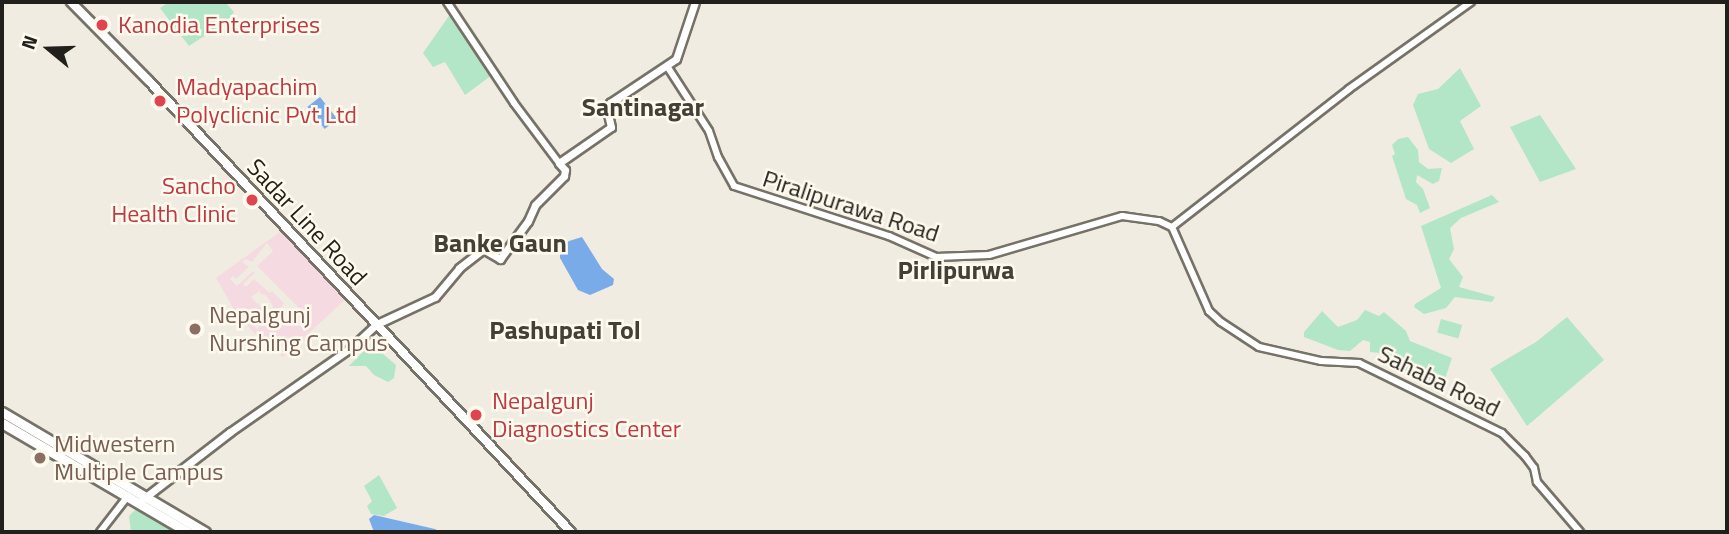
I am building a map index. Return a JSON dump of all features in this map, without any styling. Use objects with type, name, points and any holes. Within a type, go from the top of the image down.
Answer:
[{"type":"highway","points":[[2,412],[131,494],[136,503],[188,532]]},
{"type":"highway","points":[[2,423],[131,494],[146,497],[205,532]]},
{"type":"main road","name":"Sadar Line Road","points":[[71,2],[571,532]]},
{"type":"main road","points":[[136,503],[230,432],[352,346],[377,324],[435,297],[459,268],[483,249],[500,258],[528,221],[536,205],[564,176],[565,170],[559,163],[611,127],[607,109],[610,103],[676,60],[695,2]]},
{"type":"street","points":[[457,2],[448,4],[559,163]]},
{"type":"street","points":[[1172,228],[1349,89],[1471,2]]},
{"type":"street","name":"Piralipurawa Road","points":[[667,66],[709,131],[723,168],[734,186],[889,236],[936,257],[989,255],[1122,216],[1159,221],[1172,228]]},
{"type":"street","name":"Sahaba Road","points":[[1172,228],[1209,311],[1221,322],[1259,347],[1321,361],[1359,363],[1502,433],[1525,456],[1534,468],[1537,482],[1580,532]]},
{"type":"street","points":[[100,532],[131,494]]},
{"type":"shaded area","points":[[281,231],[346,299],[283,357],[261,340],[237,315],[216,278]],"holes":[[[267,243],[273,251],[257,266],[303,312],[290,324],[278,312],[284,303],[272,291],[270,293],[254,279],[246,287],[243,284],[255,273],[253,271],[237,286],[230,279],[233,276],[236,279],[249,267],[242,262],[246,259],[252,262]],[[261,290],[260,294],[266,295],[273,306],[269,313],[271,316],[257,329],[249,320],[249,314],[253,311],[264,320],[269,315],[251,297]]]},
{"type":"green space","points":[[169,2],[225,2],[234,12],[226,22],[189,46],[160,8]]},
{"type":"green space","points":[[451,13],[492,75],[465,95],[445,62],[433,67],[423,53]]},
{"type":"green space","points":[[1460,68],[1481,106],[1460,121],[1474,149],[1451,163],[1429,149],[1413,105],[1418,94],[1438,89]]},
{"type":"green space","points":[[1540,115],[1576,169],[1540,182],[1510,127]]},
{"type":"green space","points":[[1408,137],[1418,150],[1419,162],[1428,169],[1442,168],[1439,181],[1433,184],[1417,175],[1416,182],[1423,189],[1430,208],[1420,213],[1417,205],[1406,199],[1392,156],[1395,154],[1392,145],[1398,139]]},
{"type":"green space","points":[[1492,195],[1499,202],[1461,218],[1450,228],[1454,249],[1449,259],[1463,277],[1459,287],[1495,297],[1492,302],[1455,297],[1446,308],[1424,314],[1414,307],[1415,304],[1441,288],[1421,226]]},
{"type":"green space","points":[[1365,310],[1379,316],[1384,312],[1406,331],[1410,341],[1452,358],[1444,382],[1425,380],[1396,367],[1381,353],[1370,352],[1370,342],[1363,340],[1350,351],[1338,350],[1304,337],[1304,332],[1322,311],[1338,327],[1357,320]]},
{"type":"green space","points":[[1567,317],[1604,360],[1527,426],[1490,369],[1536,342]]},
{"type":"green space","points":[[1441,319],[1462,325],[1458,339],[1437,332]]},
{"type":"green space","points":[[376,338],[382,353],[396,365],[394,378],[388,382],[374,375],[366,366],[349,366]]},
{"type":"green space","points":[[379,475],[397,508],[384,516],[371,514],[367,506],[372,501],[364,486]]},
{"type":"green space","points":[[136,509],[182,532],[131,532],[129,516]]},
{"type":"water","points":[[320,97],[337,119],[325,129],[307,107]]},
{"type":"water","points":[[582,237],[602,269],[614,279],[613,285],[590,295],[578,290],[560,258],[560,249],[569,241]]},
{"type":"water","points":[[374,515],[440,532],[374,532],[369,519]]},
{"type":"place","name":"Kanodia Enterprises","points":[[102,25]]},
{"type":"place","name":"Madyapachim Polyclicnic Pvt Ltd","points":[[160,101]]},
{"type":"place","name":"Sancho Health Clinic","points":[[252,200]]},
{"type":"place","name":"Nepalgunj Nurshing Campus","points":[[195,329]]},
{"type":"place","name":"Nepalgunj Diagnostics Center","points":[[476,415]]},
{"type":"place","name":"Midwestern Multiple Campus","points":[[40,458]]},
{"type":"district","name":"Santinagar","points":[[643,107]]},
{"type":"district","name":"Banke Gaun","points":[[500,243]]},
{"type":"district","name":"Pirlipurwa","points":[[956,270]]},
{"type":"district","name":"Pashupati Tol","points":[[565,330]]}]
